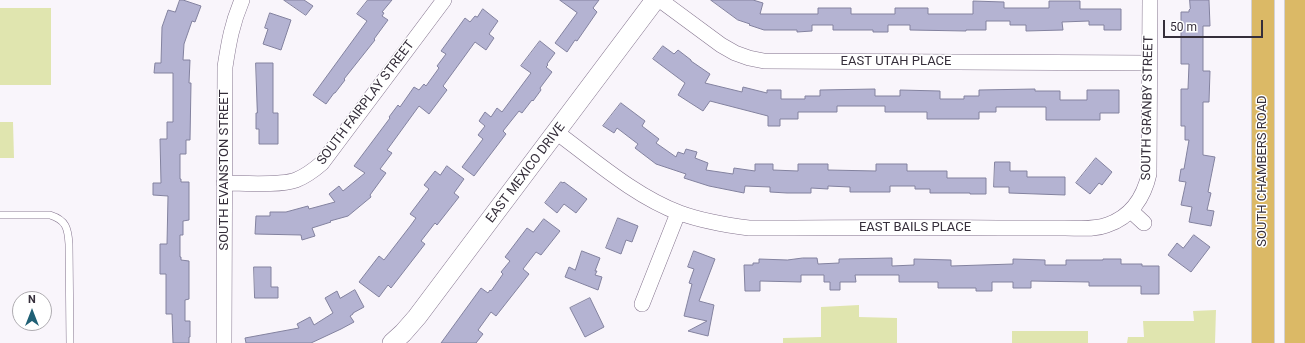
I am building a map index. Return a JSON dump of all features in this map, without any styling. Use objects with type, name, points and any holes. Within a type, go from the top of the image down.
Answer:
[{"type":"main road","name":"SOUTH CHAMBERS ROAD","points":[[1263,0],[1263,343]]},
{"type":"main road","points":[[1296,0],[1296,343]]},
{"type":"street","name":"SOUTH EVANSTON STREET","points":[[224,343],[225,67],[229,39],[234,20],[242,0]]},
{"type":"street","name":"SOUTH FAIRPLAY STREET","points":[[224,183],[283,183],[310,174],[322,163],[444,0]]},
{"type":"street","name":"EAST MEXICO DRIVE","points":[[392,343],[418,317],[655,0]]},
{"type":"street","name":"EAST UTAH PLACE","points":[[660,0],[721,45],[735,53],[764,61],[1149,63]]},
{"type":"street","name":"SOUTH GRANBY STREET","points":[[1131,211],[1141,198],[1149,174],[1150,0]]},
{"type":"street","name":"EAST BAILS PLACE","points":[[556,132],[632,189],[653,201],[678,213],[725,225],[749,228],[1094,228],[1119,220],[1131,211]]},
{"type":"street","points":[[1131,211],[1144,223]]},
{"type":"street","points":[[642,304],[678,213]]},
{"type":"lane","points":[[0,216],[50,215],[57,217],[67,228],[69,244],[70,343]]},
{"type":"green space","points":[[0,8],[51,8],[51,85],[0,85]]},
{"type":"green space","points":[[0,122],[13,122],[14,158],[0,158]]},
{"type":"green space","points":[[859,305],[859,317],[897,318],[897,343],[783,343],[783,338],[821,337],[821,307]]},
{"type":"green space","points":[[1216,310],[1215,343],[1127,343],[1128,337],[1144,337],[1143,321],[1194,321],[1193,311]]},
{"type":"green space","points":[[1012,331],[1088,331],[1088,343],[1012,343]]},
{"type":"building","points":[[180,0],[201,6],[195,22],[192,21],[184,44],[183,60],[190,60],[189,83],[191,83],[190,140],[186,140],[186,154],[180,154],[180,179],[181,182],[189,182],[189,220],[183,221],[183,235],[180,235],[180,257],[181,260],[189,261],[189,299],[185,300],[185,321],[190,321],[189,343],[173,343],[172,314],[166,314],[166,274],[160,274],[160,244],[167,244],[168,196],[153,195],[153,183],[161,183],[160,139],[167,139],[167,122],[173,122],[173,73],[154,73],[155,63],[161,63],[162,27],[168,10],[175,12]]},
{"type":"building","points":[[284,0],[304,0],[313,6],[306,15]]},
{"type":"building","points":[[368,0],[392,0],[382,12],[384,13],[382,16],[388,20],[374,39],[375,40],[326,104],[313,95],[367,21],[357,14]]},
{"type":"building","points":[[560,0],[599,0],[593,8],[597,12],[577,41],[575,40],[567,52],[555,43],[577,13]]},
{"type":"building","points":[[711,0],[753,0],[763,3],[760,14],[818,14],[818,8],[851,8],[851,14],[895,14],[895,8],[928,8],[928,14],[973,14],[973,1],[1004,2],[1004,8],[1049,8],[1049,1],[1080,1],[1080,9],[1121,9],[1121,30],[1104,30],[1104,25],[1089,25],[1089,21],[1062,22],[1063,30],[1026,31],[1026,25],[1010,25],[1010,21],[986,21],[986,30],[966,31],[910,30],[910,25],[888,25],[888,32],[873,32],[873,30],[833,30],[833,25],[812,25],[812,31],[797,32],[797,30],[764,30],[738,20]]},
{"type":"building","points":[[1190,0],[1209,0],[1210,26],[1203,26],[1203,71],[1210,71],[1209,102],[1203,102],[1203,155],[1215,157],[1208,192],[1211,193],[1207,210],[1214,211],[1211,226],[1189,222],[1192,207],[1181,205],[1186,182],[1179,181],[1181,169],[1184,169],[1189,140],[1185,140],[1185,126],[1181,126],[1181,89],[1188,89],[1189,64],[1181,64],[1181,12],[1189,12]]},
{"type":"building","points":[[483,9],[498,21],[489,34],[494,38],[486,50],[475,42],[443,86],[447,90],[429,114],[419,106],[387,150],[392,153],[380,169],[386,173],[370,195],[371,197],[348,216],[312,228],[315,236],[302,240],[301,235],[255,234],[256,216],[270,216],[270,212],[286,212],[308,206],[309,209],[335,202],[329,194],[339,186],[343,191],[365,173],[354,166],[390,118],[389,117],[398,105],[400,107],[414,87],[419,90],[424,84],[426,86],[439,68],[437,66],[446,54],[441,51],[465,18],[470,22],[475,16],[477,17]]},
{"type":"building","points":[[270,13],[291,20],[281,50],[263,44],[268,29],[265,28]]},
{"type":"building","points":[[540,41],[555,53],[546,67],[552,72],[540,88],[541,90],[533,101],[532,100],[522,113],[519,111],[503,131],[506,134],[474,176],[462,167],[483,139],[478,135],[485,126],[479,121],[485,112],[491,117],[497,108],[502,112],[531,73],[521,66]]},
{"type":"building","points":[[663,46],[674,54],[678,50],[710,74],[705,83],[742,92],[743,87],[767,93],[767,90],[781,90],[781,99],[805,99],[805,96],[820,96],[820,90],[875,89],[875,96],[900,96],[900,90],[940,91],[940,99],[964,99],[964,96],[979,96],[979,90],[1035,89],[1035,91],[1060,91],[1060,100],[1087,100],[1087,90],[1119,90],[1119,113],[1100,113],[1100,120],[1046,120],[1046,107],[996,107],[996,112],[979,112],[979,119],[927,119],[927,112],[885,112],[885,106],[837,106],[837,112],[798,112],[798,119],[780,119],[780,126],[768,126],[768,116],[710,101],[703,111],[678,95],[685,83],[653,59]]},
{"type":"building","points":[[256,63],[273,63],[273,113],[278,113],[278,144],[259,144],[259,129],[256,129]]},
{"type":"building","points":[[621,103],[645,121],[642,126],[659,139],[656,143],[676,157],[678,152],[684,154],[686,149],[697,152],[695,158],[708,163],[706,170],[733,174],[734,168],[755,171],[755,164],[773,164],[773,170],[798,171],[798,164],[828,164],[828,170],[876,171],[876,164],[907,164],[907,171],[947,171],[947,178],[986,178],[986,194],[930,193],[930,189],[915,189],[915,186],[890,186],[890,192],[850,192],[850,187],[828,186],[828,189],[811,188],[811,193],[787,193],[770,192],[770,187],[745,186],[744,193],[709,186],[684,178],[686,174],[656,164],[635,148],[638,144],[617,128],[614,133],[603,126]]},
{"type":"building","points":[[1096,158],[1112,172],[1102,185],[1099,183],[1090,194],[1076,183]]},
{"type":"building","points":[[995,162],[1010,162],[1010,171],[1027,171],[1027,177],[1065,177],[1065,195],[1009,193],[1009,187],[994,187]]},
{"type":"building","points":[[447,166],[464,179],[454,193],[459,197],[437,225],[435,223],[421,241],[425,244],[391,288],[388,285],[379,297],[359,282],[379,256],[384,260],[411,225],[416,218],[410,214],[429,189],[424,185],[435,171],[440,175]]},
{"type":"building","points":[[561,182],[564,182],[587,199],[576,213],[564,204],[557,213],[545,203]]},
{"type":"building","points":[[618,218],[638,226],[632,242],[626,240],[621,254],[606,248]]},
{"type":"building","points":[[544,219],[560,231],[541,255],[536,252],[523,269],[529,274],[496,316],[491,312],[478,330],[483,334],[476,343],[441,343],[481,288],[488,293],[490,290],[491,291],[503,274],[501,272],[510,261],[505,257],[527,228],[533,232]]},
{"type":"building","points":[[1194,235],[1210,247],[1191,272],[1168,255],[1177,243],[1183,248]]},
{"type":"building","points":[[582,251],[600,258],[595,271],[597,271],[595,275],[602,277],[598,290],[565,277],[569,267],[575,270]]},
{"type":"building","points":[[694,251],[715,259],[699,301],[714,305],[708,336],[688,331],[707,321],[684,316],[692,284],[689,283],[694,269],[688,267]]},
{"type":"building","points":[[817,258],[818,264],[839,263],[839,259],[892,258],[892,266],[914,265],[914,259],[951,260],[951,266],[1013,264],[1013,259],[1045,260],[1045,265],[1066,265],[1066,260],[1121,259],[1121,264],[1159,266],[1159,294],[1141,294],[1141,286],[1089,286],[1089,282],[1031,281],[1031,288],[1013,288],[1013,282],[992,282],[992,291],[976,291],[976,288],[938,288],[938,282],[899,282],[899,275],[855,275],[856,282],[840,282],[840,290],[830,290],[830,282],[824,282],[824,275],[801,275],[801,282],[760,281],[760,291],[745,291],[744,265],[759,263],[759,259],[787,260]]},
{"type":"building","points":[[254,267],[271,267],[271,287],[278,287],[278,298],[255,298]]},
{"type":"building","points":[[355,290],[364,307],[350,316],[354,322],[341,329],[311,343],[246,343],[245,338],[299,328],[297,324],[310,317],[314,325],[333,313],[325,298],[337,291],[340,298]]},
{"type":"building","points":[[590,298],[604,327],[585,337],[570,308]]}]
